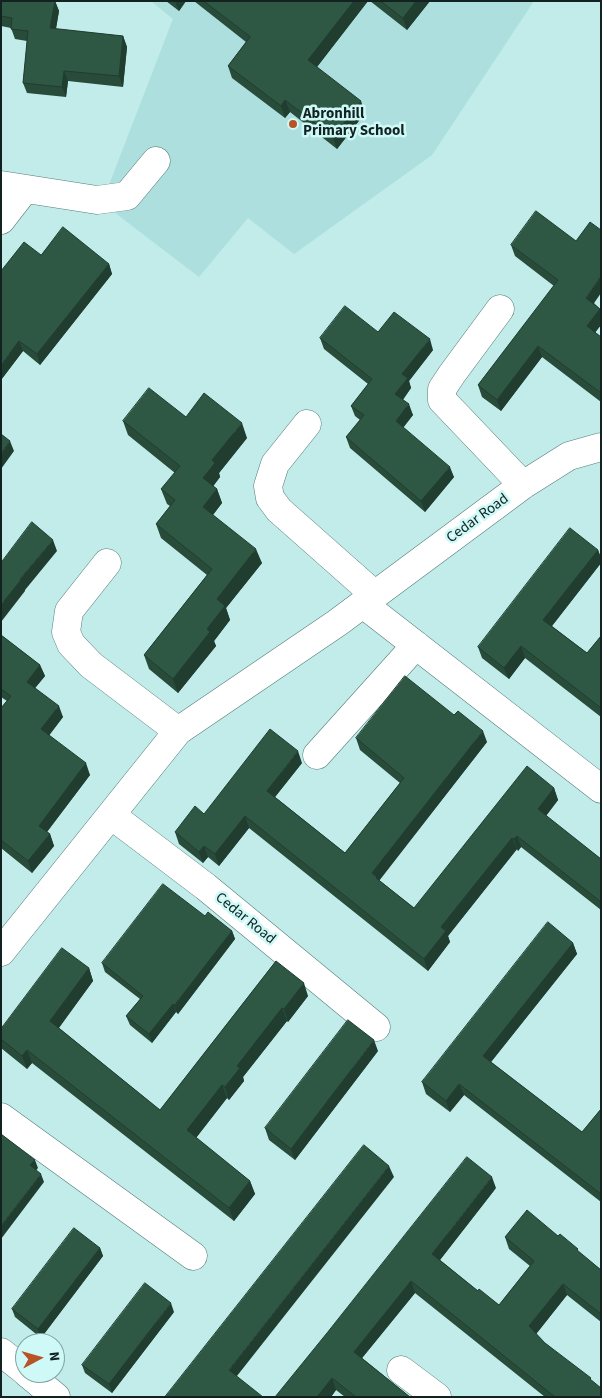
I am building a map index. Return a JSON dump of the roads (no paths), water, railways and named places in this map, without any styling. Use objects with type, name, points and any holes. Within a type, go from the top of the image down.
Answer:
[{"type":"street","points":[[1,220],[13,187],[97,200],[127,196],[156,161]]},
{"type":"street","points":[[500,309],[452,374],[442,390],[442,400],[523,485]]},
{"type":"street","points":[[307,424],[275,464],[268,486],[270,498],[278,510],[416,645],[601,789]]},
{"type":"street","name":"Cedar Road","points":[[1,952],[178,731],[369,599],[523,485],[569,456],[601,447]]},
{"type":"street","points":[[107,563],[69,610],[66,632],[71,644],[92,665],[178,731]]},
{"type":"street","points":[[317,755],[416,645]]},
{"type":"street","name":"Cedar Road","points":[[111,815],[206,887],[376,1027]]},
{"type":"street","points":[[1,1117],[193,1256]]},
{"type":"street","points":[[1,1352],[15,1363]]},
{"type":"street","points":[[402,1370],[437,1397]]},
{"type":"street","points":[[39,1383],[56,1397]]},
{"type":"place","name":"Abronhill Primary School","points":[[293,124]]}]
